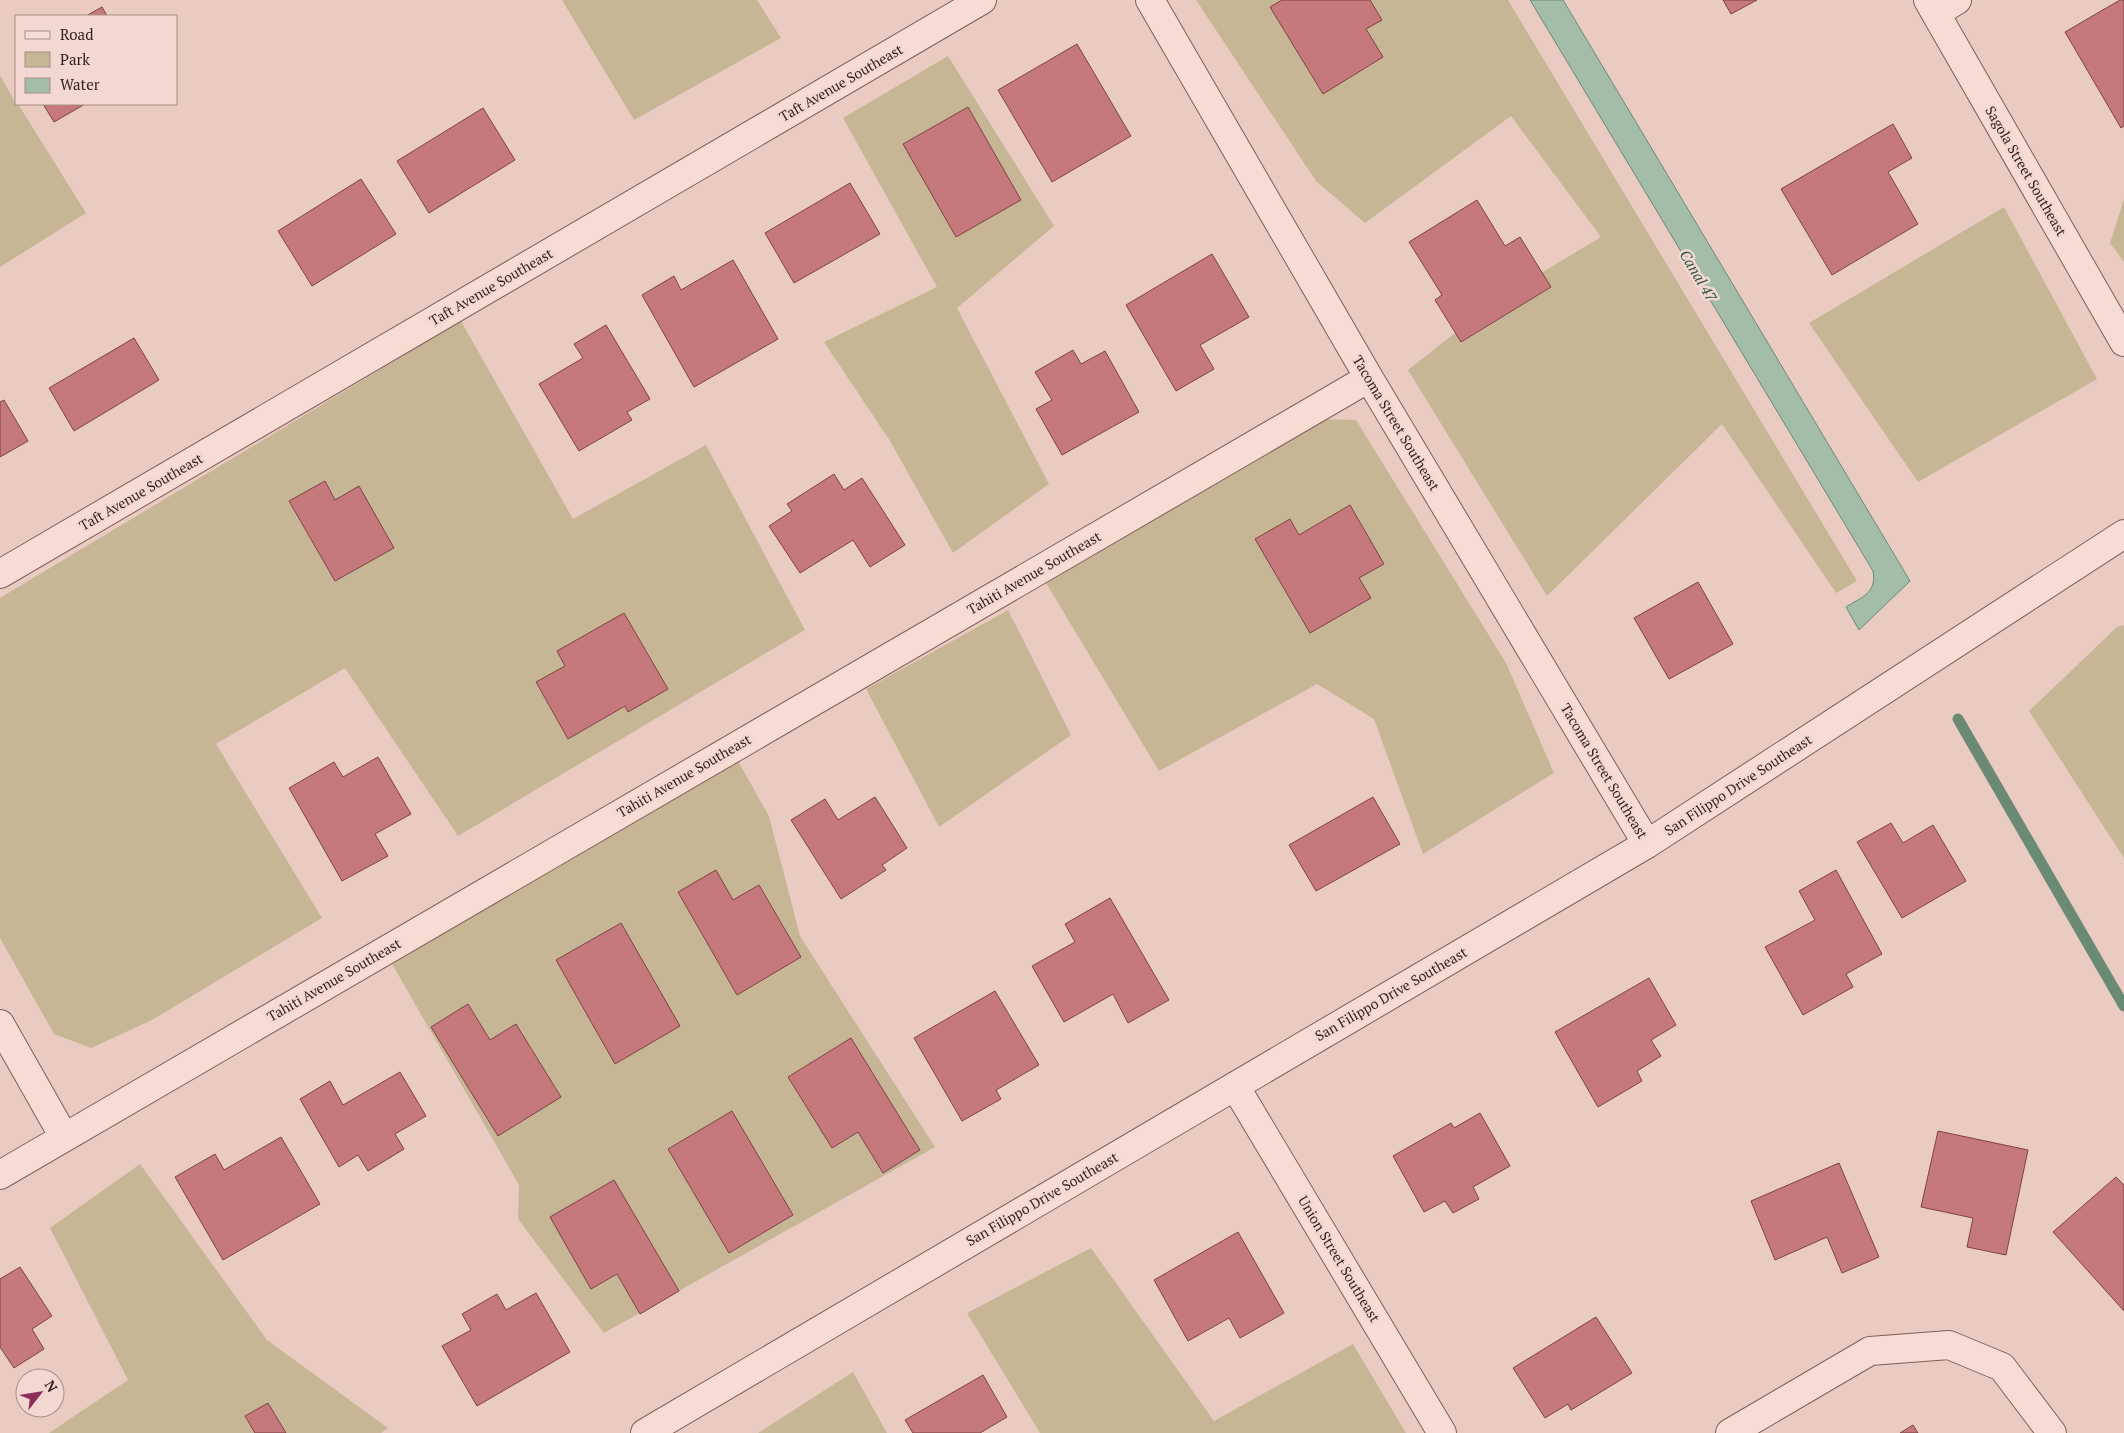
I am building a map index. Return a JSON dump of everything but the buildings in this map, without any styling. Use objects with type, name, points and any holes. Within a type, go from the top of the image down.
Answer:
[{"type":"street","name":"Taft Avenue Southeast","points":[[0,574],[982,0]]},
{"type":"street","name":"Tacoma Street Southeast","points":[[1150,0],[1369,378],[1647,844]]},
{"type":"street","name":"Sagola Street Southeast","points":[[1940,4],[2124,342]]},
{"type":"street","name":"Tahiti Avenue Southeast","points":[[0,1175],[1369,378]]},
{"type":"street","name":"San Filippo Drive Southeast","points":[[645,1433],[1647,844],[2124,534]]},
{"type":"street","points":[[0,1024],[64,1137]]},
{"type":"street","name":"Union Street Southeast","points":[[1236,1086],[1442,1433]]},
{"type":"street","points":[[1730,1433],[1870,1351],[1949,1345],[2002,1367],[2052,1433]]},
{"type":"green space","points":[[562,0],[757,0],[781,38],[634,120]]},
{"type":"green space","points":[[1196,0],[1508,0],[1857,581],[1836,593],[1722,424],[1547,596],[1408,370],[1498,299],[1601,237],[1511,116],[1365,223],[1316,181]]},
{"type":"green space","points":[[948,56],[1054,226],[957,308],[1049,484],[953,553],[890,441],[824,342],[937,287],[843,118]]},
{"type":"green space","points":[[0,75],[15,105],[19,105],[86,213],[0,267]]},
{"type":"green space","points":[[2124,199],[2124,262],[2110,243]]},
{"type":"green space","points":[[2004,207],[2097,379],[1918,482],[1809,323]]},
{"type":"green space","points":[[461,321],[573,519],[706,445],[805,630],[458,836],[345,668],[216,744],[322,918],[152,1020],[91,1048],[54,1034],[0,938],[0,598]]},
{"type":"green space","points":[[1324,419],[1356,420],[1506,663],[1554,773],[1423,854],[1374,719],[1317,684],[1159,771],[1046,583]]},
{"type":"green space","points":[[1008,610],[1071,735],[939,827],[866,689]]},
{"type":"green space","points":[[2124,625],[2124,858],[2029,711],[2117,627]]},
{"type":"green space","points":[[738,761],[769,816],[800,936],[935,1147],[604,1333],[518,1219],[519,1185],[392,964]]},
{"type":"green space","points":[[140,1164],[267,1340],[388,1428],[381,1433],[49,1433],[128,1380],[50,1228]]},
{"type":"green space","points":[[1091,1248],[1214,1421],[1353,1344],[1406,1433],[1040,1433],[967,1313]]},
{"type":"green space","points":[[853,1372],[887,1433],[758,1433]]},
{"type":"water","name":"Canal 47","points":[[1530,0],[1563,0],[1910,581],[1859,630],[1846,607],[1867,594],[1873,584],[1873,571]]},
{"type":"waterway","points":[[1958,719],[2124,1006]]}]
